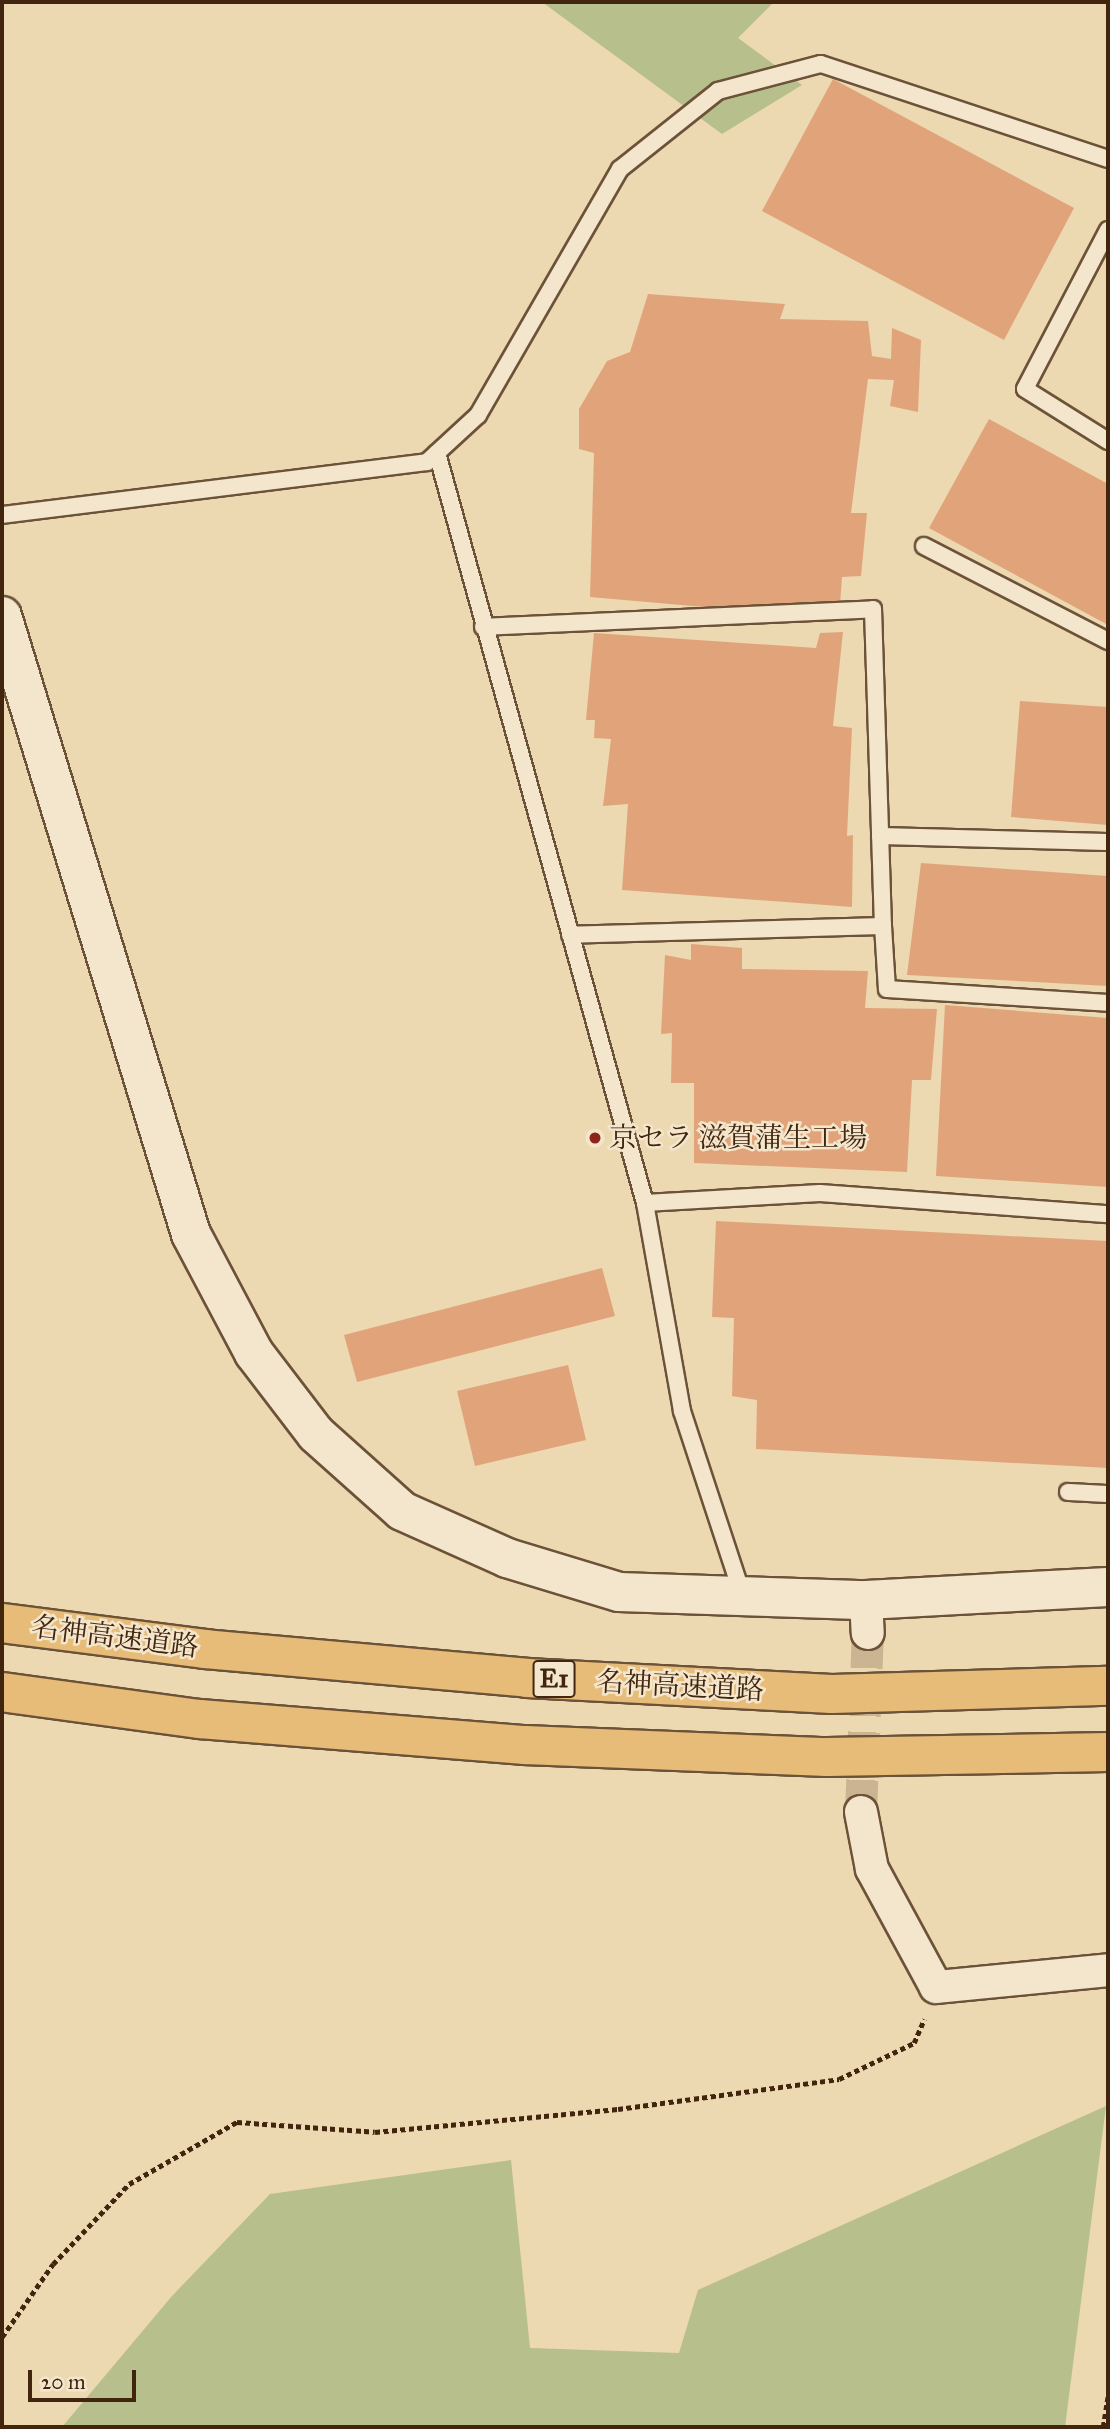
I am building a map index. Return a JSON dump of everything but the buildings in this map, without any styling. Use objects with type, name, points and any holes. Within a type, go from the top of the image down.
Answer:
[{"type":"highway","name":"名神高速道路","points":[[2,1623],[205,1649],[527,1678],[832,1694],[1108,1686]]},
{"type":"highway","points":[[2,1692],[200,1719],[525,1745],[827,1757],[1108,1752]]},
{"type":"street","points":[[2,616],[191,1234],[262,1363],[316,1434],[402,1511],[506,1558],[620,1592],[742,1594],[867,1616],[1108,1587]]},
{"type":"street","points":[[861,1812],[872,1869],[936,1987],[1108,1970]]},
{"type":"lane","points":[[2,515],[427,461],[478,415],[620,169],[718,91],[821,64],[1108,159]]},
{"type":"lane","points":[[1108,230],[1025,389],[1108,441]]},
{"type":"lane","points":[[437,453],[483,627],[645,1203],[682,1411],[742,1594]]},
{"type":"lane","points":[[924,546],[1108,641]]},
{"type":"lane","points":[[483,627],[873,609],[887,989],[1108,1003]]},
{"type":"lane","points":[[880,836],[1108,842]]},
{"type":"lane","points":[[569,935],[883,926]]},
{"type":"lane","points":[[645,1203],[820,1193],[1108,1214]]},
{"type":"lane","points":[[1068,1492],[1108,1494]]},
{"type":"path","points":[[2,2337],[53,2264],[130,2184],[237,2122],[375,2132],[618,2109],[838,2079],[914,2043],[936,1987]]},
{"type":"path","points":[[1103,2427],[1108,2395]]},
{"type":"green space","points":[[542,2],[774,2],[738,38],[802,85],[722,134]]},
{"type":"green space","points":[[1106,2106],[1065,2427],[62,2427],[172,2296],[270,2194],[511,2160],[530,2348],[679,2353],[698,2290]]},
{"type":"tunnel","points":[[861,1812],[868,1633]]},
{"type":"place","name":"京セラ 滋賀蒲生工場","points":[[595,1138]]}]
